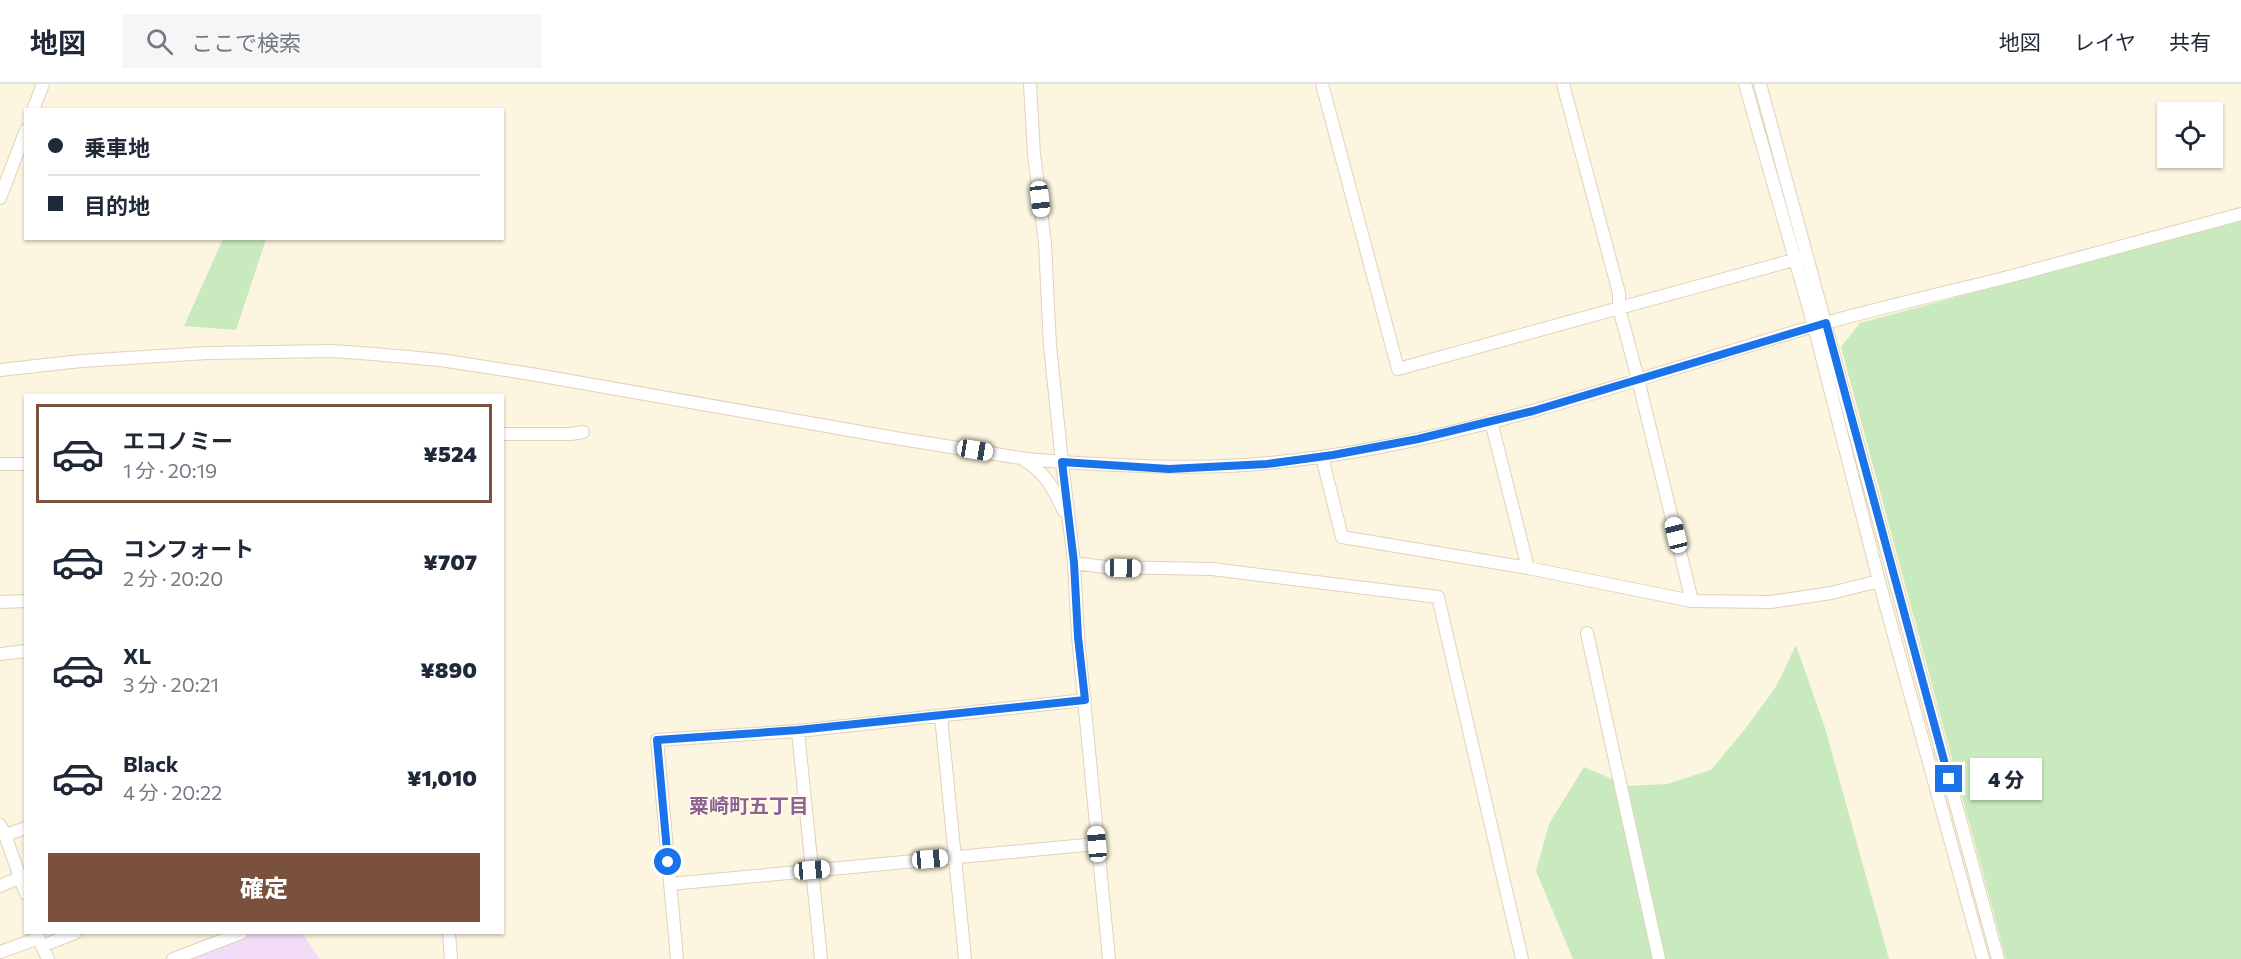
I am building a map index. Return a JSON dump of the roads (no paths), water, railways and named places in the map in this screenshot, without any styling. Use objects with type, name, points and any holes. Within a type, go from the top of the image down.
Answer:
[{"type":"street","points":[[34,108],[43,84]]},
{"type":"street","points":[[1030,84],[1034,154],[1045,243],[1050,346],[1067,517],[1074,563],[1078,637],[1109,959]]},
{"type":"street","points":[[1322,84],[1398,369],[1800,258]]},
{"type":"street","points":[[1563,84],[1619,293],[1619,308],[1692,602]]},
{"type":"street","points":[[1745,84],[1820,325],[1998,959]]},
{"type":"street","points":[[1760,84],[1800,258]]},
{"type":"street","points":[[0,198],[24,135]]},
{"type":"street","points":[[0,369],[207,353],[332,351],[374,354],[440,360],[531,374],[1021,458],[1169,469],[1267,464],[1322,457],[1418,439],[1533,411],[1820,325],[2241,214]]},
{"type":"street","points":[[1820,325],[1879,581],[1983,959]]},
{"type":"street","points":[[1491,421],[1528,568]]},
{"type":"street","points":[[504,434],[583,432]]},
{"type":"street","points":[[1322,457],[1342,537],[1528,568],[1692,602],[1771,602],[1831,593],[1879,581]]},
{"type":"street","points":[[1021,458],[1048,479],[1067,517]]},
{"type":"street","points":[[0,464],[24,464]]},
{"type":"street","points":[[1074,563],[1105,567],[1212,569],[1438,597],[1522,959]]},
{"type":"street","points":[[0,602],[24,601]]},
{"type":"street","points":[[1587,633],[1659,959]]},
{"type":"street","points":[[0,650],[24,651]]},
{"type":"street","points":[[677,959],[657,740],[798,730],[1085,700]]},
{"type":"street","points":[[941,716],[964,959]]},
{"type":"street","points":[[798,730],[821,959]]},
{"type":"street","points":[[0,886],[24,887],[3,830],[24,828]]},
{"type":"street","points":[[670,884],[1097,844]]},
{"type":"street","points":[[0,952],[39,939],[69,934]]},
{"type":"street","points":[[173,959],[238,934]]},
{"type":"street","points":[[449,934],[451,959]]},
{"type":"street","points":[[39,939],[48,959]]},
{"type":"district","name":"粟崎町五丁目","points":[[749,806]]}]
